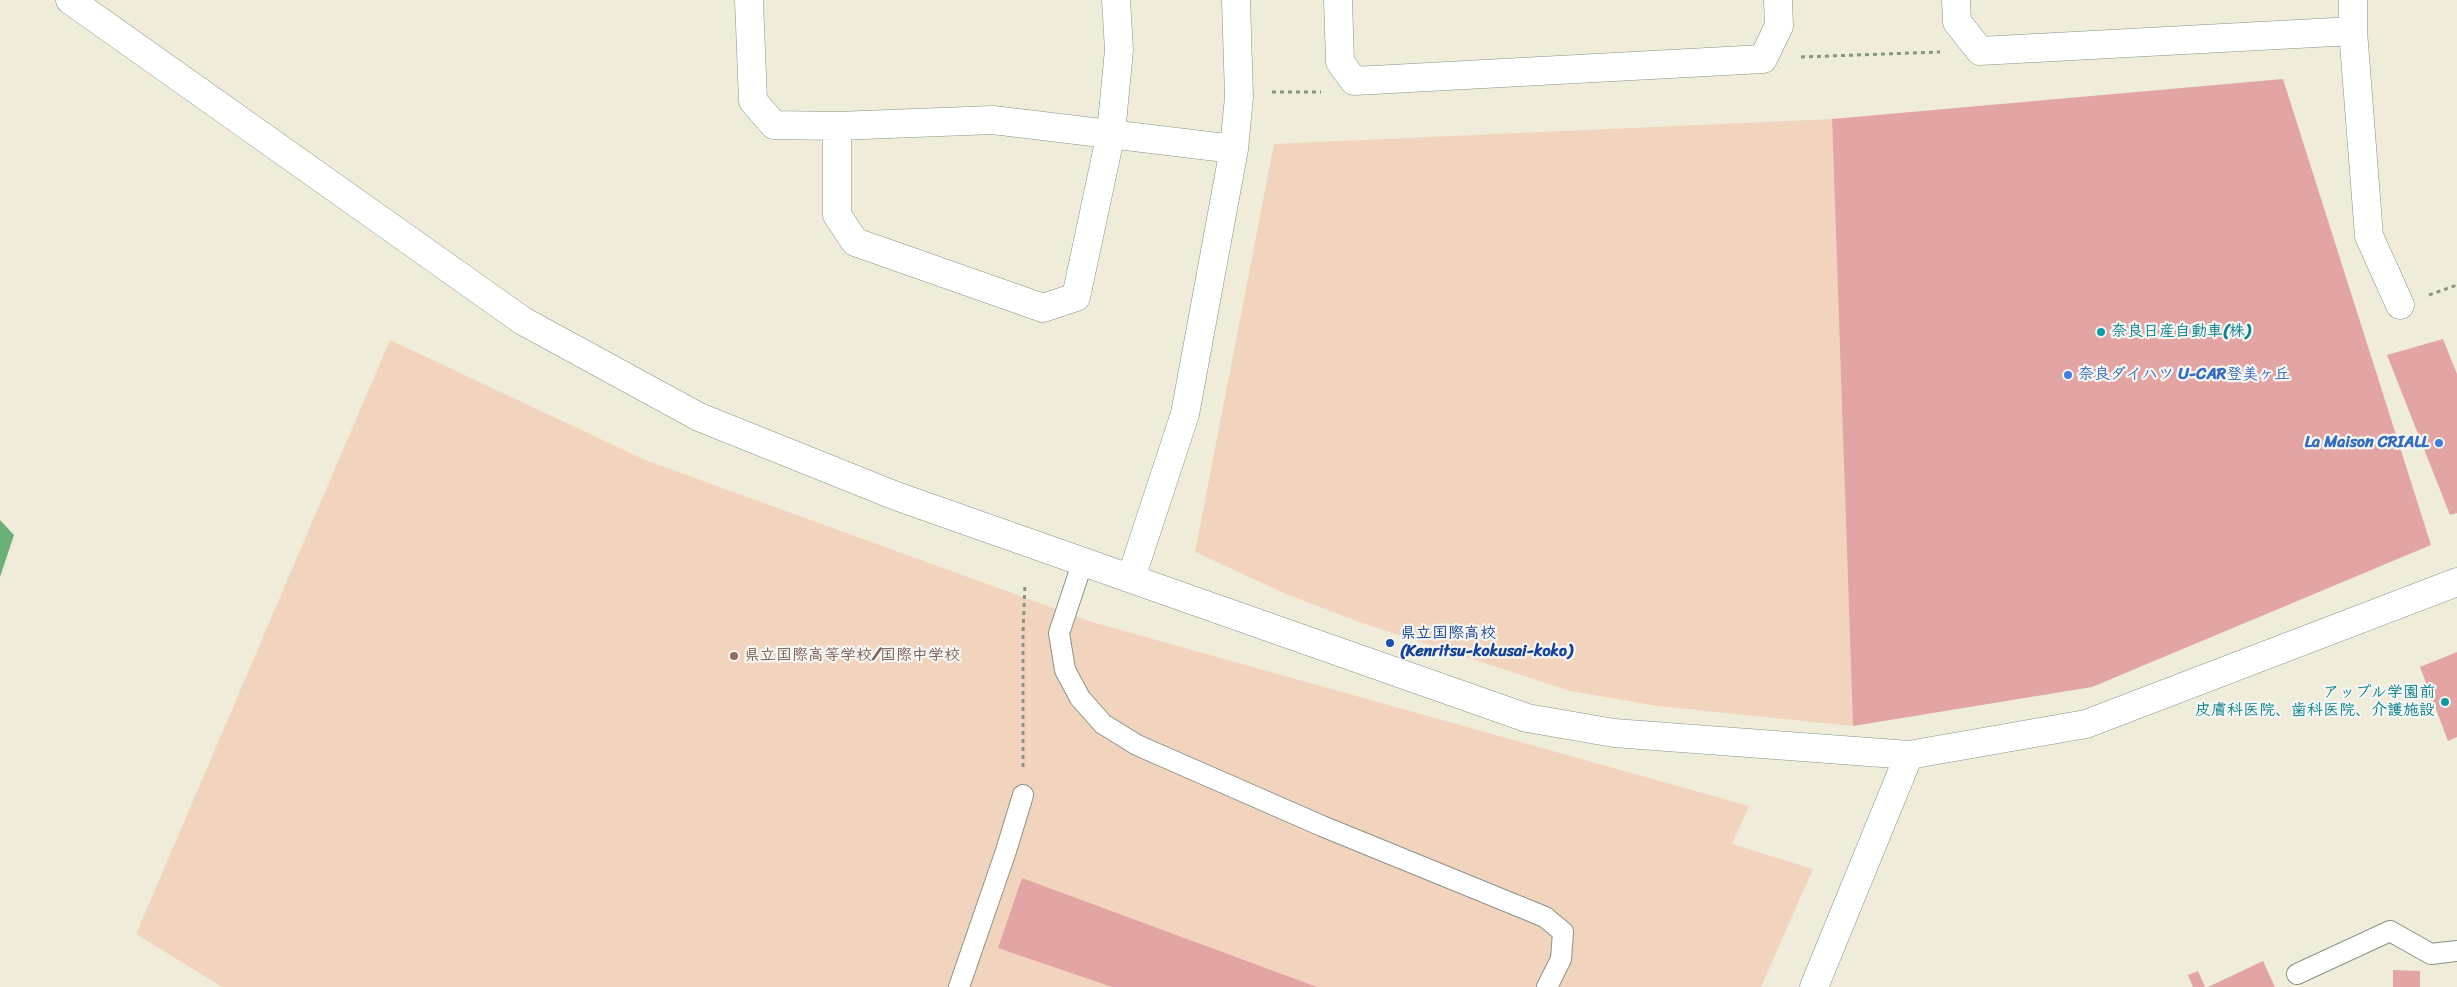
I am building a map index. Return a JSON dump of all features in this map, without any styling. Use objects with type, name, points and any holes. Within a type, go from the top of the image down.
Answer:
[{"type":"street","points":[[70,0],[523,321],[699,417],[896,496],[1527,718],[1614,732],[1909,755],[2086,724],[2457,582]]},
{"type":"street","points":[[749,0],[753,101],[774,125],[837,126],[993,120],[1234,149]]},
{"type":"street","points":[[837,126],[837,215],[855,242],[1043,308],[1076,297],[1111,133],[1119,50],[1116,0]]},
{"type":"street","points":[[1131,578],[1185,414],[1234,149],[1239,97],[1236,0]]},
{"type":"street","points":[[1338,0],[1340,62],[1354,82],[1763,59],[1779,26],[1778,0]]},
{"type":"street","points":[[1956,0],[1957,22],[1980,51],[2353,31]]},
{"type":"street","points":[[2353,0],[2353,31],[2369,236],[2400,305]]},
{"type":"street","points":[[1814,987],[1909,755]]},
{"type":"lane","points":[[1083,561],[1059,633],[1065,670],[1080,698],[1102,724],[1137,745],[1322,826],[1545,916],[1563,932],[1561,959],[1547,987]]},
{"type":"lane","points":[[959,987],[1023,796]]},
{"type":"lane","points":[[2297,974],[2390,931],[2431,954],[2457,950]]},
{"type":"path","points":[[1763,59],[1980,51]]},
{"type":"path","points":[[1264,92],[1335,92],[1354,82]]},
{"type":"path","points":[[2434,293],[2457,285]]},
{"type":"path","points":[[1023,796],[1023,634],[1025,583]]},
{"type":"shaded area","points":[[1832,119],[1853,726],[1658,706],[1570,691],[1359,622],[1286,594],[1195,552],[1274,144]]},
{"type":"shaded area","name":"県立国際高等学校/国際中学校","points":[[390,340],[645,460],[1092,622],[1749,806],[1732,844],[1813,869],[1761,987],[222,987],[136,934]]},
{"type":"green space","points":[[0,520],[14,535],[0,577]]},
{"type":"building","name":"奈良日産自動車(株)","points":[[2283,79],[2431,545],[2092,687],[1853,726],[1832,119]]},
{"type":"building","name":"La Maison CRIALL","points":[[2443,339],[2457,374],[2457,513],[2450,515],[2387,355]]},
{"type":"building","name":"アップル学園前 皮膚科医院、歯科医院、介護施設","points":[[2457,652],[2457,737],[2448,741],[2420,667]]},
{"type":"building","points":[[1022,878],[1317,987],[1112,987],[998,948]]},
{"type":"building","points":[[2263,961],[2275,987],[2208,987]]},
{"type":"building","points":[[2393,970],[2420,971],[2420,987],[2393,987]]},
{"type":"building","points":[[2198,971],[2205,987],[2193,987],[2188,975]]},
{"type":"place","name":"奈良日産自動車(株)","points":[[2101,332]]},
{"type":"place","name":"奈良ダイハツ U-CAR登美ヶ丘","points":[[2068,375]]},
{"type":"place","name":"La Maison CRIALL","points":[[2439,443]]},
{"type":"place","name":"県立国際高校 (Kenritsu-kokusai-koko)","points":[[1390,643]]},
{"type":"place","name":"県立国際高等学校/国際中学校","points":[[734,656]]},
{"type":"place","name":"アップル学園前 皮膚科医院、歯科医院、介護施設","points":[[2445,702]]}]
